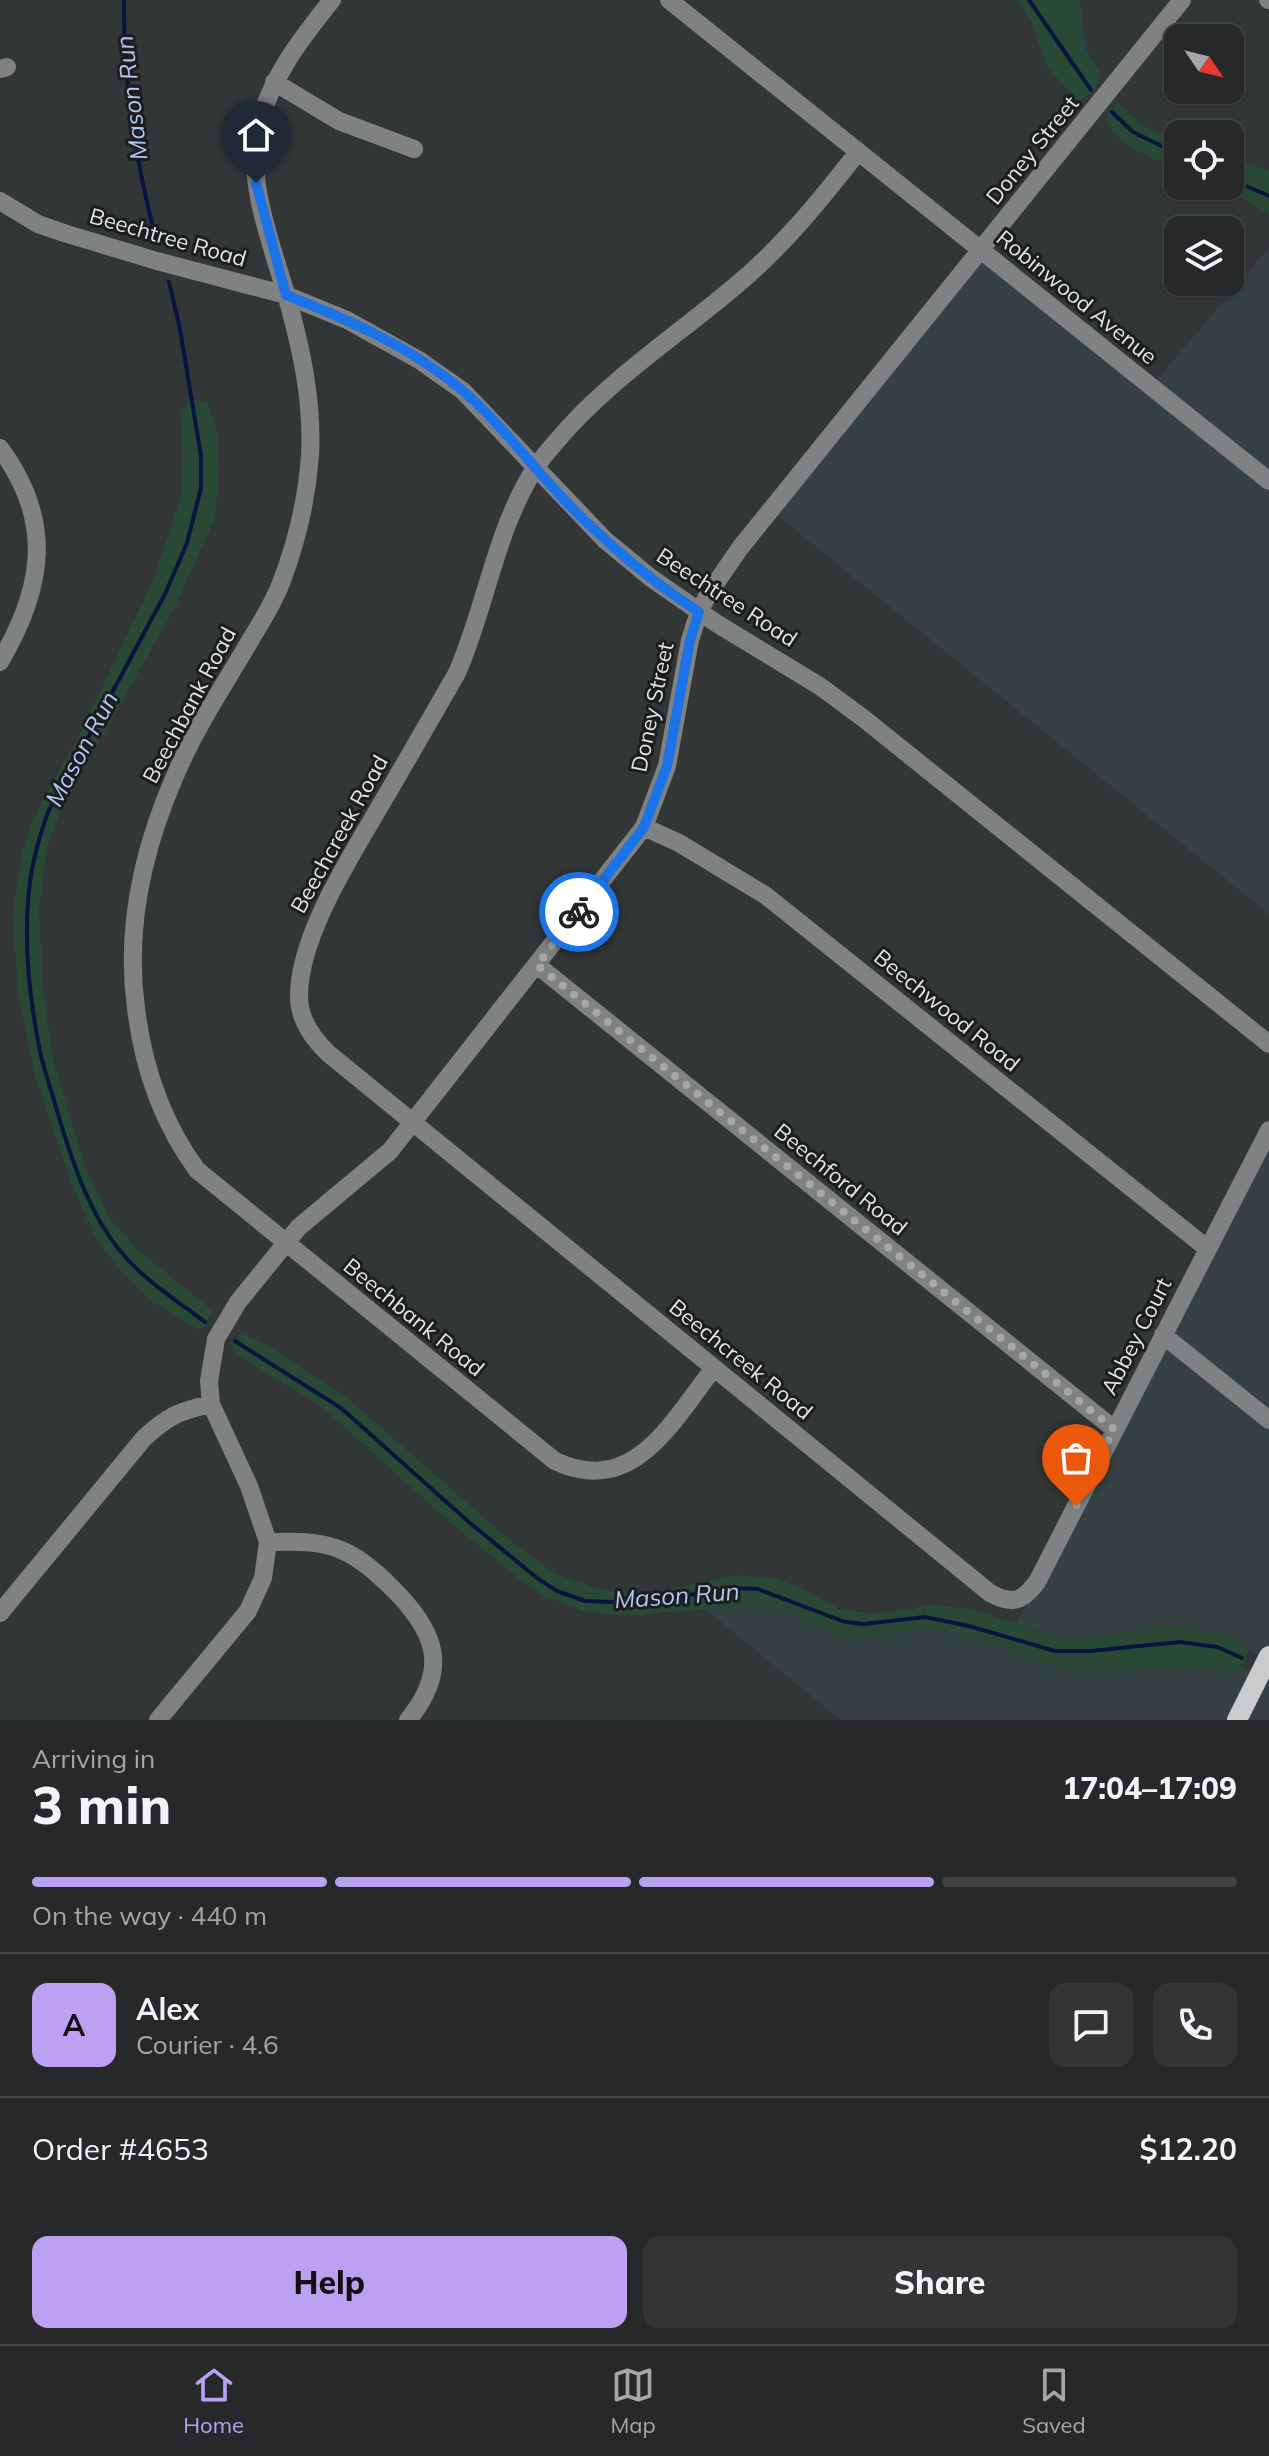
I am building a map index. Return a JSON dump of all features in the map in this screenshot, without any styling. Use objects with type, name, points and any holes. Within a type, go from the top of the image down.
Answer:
[{"type":"main road","points":[[1237,1720],[1269,1656]]},
{"type":"street","name":"Beechbank Road","points":[[332,0],[293,47],[274,82],[257,131],[256,183],[305,374],[310,409],[310,456],[304,499],[280,585],[175,774],[150,840],[136,897],[133,963],[134,995],[144,1058],[166,1121],[197,1170],[555,1461],[579,1471],[610,1470],[623,1466],[658,1439],[714,1368]]},
{"type":"street","name":"Robinwood Avenue","points":[[669,0],[1269,481]]},
{"type":"street","name":"Doney Street","points":[[158,1720],[248,1611],[263,1578],[268,1542],[249,1486],[211,1404],[209,1381],[216,1339],[238,1302],[299,1227],[390,1151],[644,827],[667,766],[690,640],[709,593],[740,548],[1182,0]]},
{"type":"street","points":[[274,82],[339,121],[414,149]]},
{"type":"street","name":"Beechcreek Road","points":[[858,152],[776,249],[742,281],[591,403],[535,468],[504,531],[469,645],[457,673],[342,874],[315,929],[300,982],[299,999],[308,1030],[318,1043],[990,1593],[1002,1599],[1015,1600]]},
{"type":"street","name":"Beechtree Road","points":[[0,201],[38,224],[64,233],[286,295],[347,320],[419,360],[463,391],[605,540],[651,578],[699,612],[821,687],[863,718],[1269,1044]]},
{"type":"street","points":[[0,448],[24,485],[30,504],[37,571],[25,617],[0,662]]},
{"type":"street","name":"Beechwood Road","points":[[644,827],[679,843],[765,895],[1208,1249]]},
{"type":"street","name":"Beechford Road","points":[[537,965],[1114,1429]]},
{"type":"street","name":"Abbey Court","points":[[1015,1600],[1028,1593],[1037,1582],[1269,1130]]},
{"type":"street","points":[[1163,1335],[1269,1420]]},
{"type":"street","points":[[0,1613],[144,1438],[164,1419],[211,1404]]},
{"type":"street","points":[[268,1542],[322,1544],[343,1550],[383,1579],[405,1601],[425,1629],[432,1647],[434,1668],[430,1687],[408,1720]]},
{"type":"shaded area","points":[[1269,248],[1269,914],[771,510],[982,253],[1151,387],[1228,296],[1244,296],[1244,277]]},
{"type":"shaded area","points":[[1269,1141],[1269,1664],[1239,1642],[1162,1626],[1093,1637],[1057,1637],[1017,1623]]},
{"type":"shaded area","points":[[748,1605],[780,1609],[838,1636],[860,1638],[934,1629],[968,1636],[1055,1667],[1093,1671],[1193,1666],[1232,1672],[1241,1666],[1269,1684],[1269,1720],[841,1720],[704,1608]]},
{"type":"green space","points":[[1016,0],[1079,0],[1086,49],[1101,75],[1094,91],[1079,102],[1048,68],[1030,19]]},
{"type":"green space","points":[[1118,102],[1143,126],[1164,134],[1164,163],[1136,150],[1104,120]]},
{"type":"green space","points":[[1244,162],[1269,171],[1269,214],[1244,199]]},
{"type":"green space","points":[[189,399],[207,403],[216,426],[219,471],[215,518],[175,607],[60,812],[46,850],[39,909],[42,979],[53,1062],[85,1167],[111,1220],[139,1251],[212,1310],[206,1324],[199,1330],[151,1301],[115,1264],[94,1234],[75,1192],[35,1076],[18,992],[13,915],[22,854],[32,821],[80,734],[151,585],[170,532],[181,496],[181,418]]},
{"type":"green space","points":[[241,1334],[263,1343],[344,1395],[512,1542],[554,1573],[598,1589],[640,1595],[737,1575],[778,1579],[839,1609],[874,1614],[933,1605],[972,1609],[1057,1637],[1093,1637],[1162,1626],[1220,1632],[1249,1651],[1241,1666],[1232,1672],[1193,1666],[1093,1671],[1055,1667],[968,1636],[934,1629],[859,1638],[838,1636],[780,1609],[748,1605],[626,1616],[584,1611],[538,1594],[452,1524],[322,1407],[234,1353],[231,1342]]},
{"type":"waterway","name":"Mason Run","points":[[124,0],[132,122],[157,243]]},
{"type":"waterway","points":[[1029,0],[1091,90]]},
{"type":"waterway","points":[[1112,112],[1133,132],[1164,147]]},
{"type":"waterway","points":[[1244,185],[1269,196]]},
{"type":"waterway","name":"Mason Run","points":[[169,282],[201,456],[201,488],[187,543],[165,594],[48,812],[31,873],[27,945],[42,1060],[84,1190],[110,1238],[130,1262],[205,1322]]},
{"type":"waterway","name":"Mason Run","points":[[235,1341],[341,1408],[537,1578],[557,1591],[585,1601],[637,1603],[735,1588],[758,1589],[845,1622],[864,1624],[925,1617],[969,1626],[1055,1651],[1090,1651],[1180,1642],[1217,1647],[1242,1658]]},
{"type":"way so far","points":[[579,912],[537,965],[1114,1429],[1076,1506]]},
{"type":"route","points":[[256,183],[286,295],[382,337],[463,391],[605,540],[699,612],[690,640],[667,766],[644,827],[579,912]]}]
